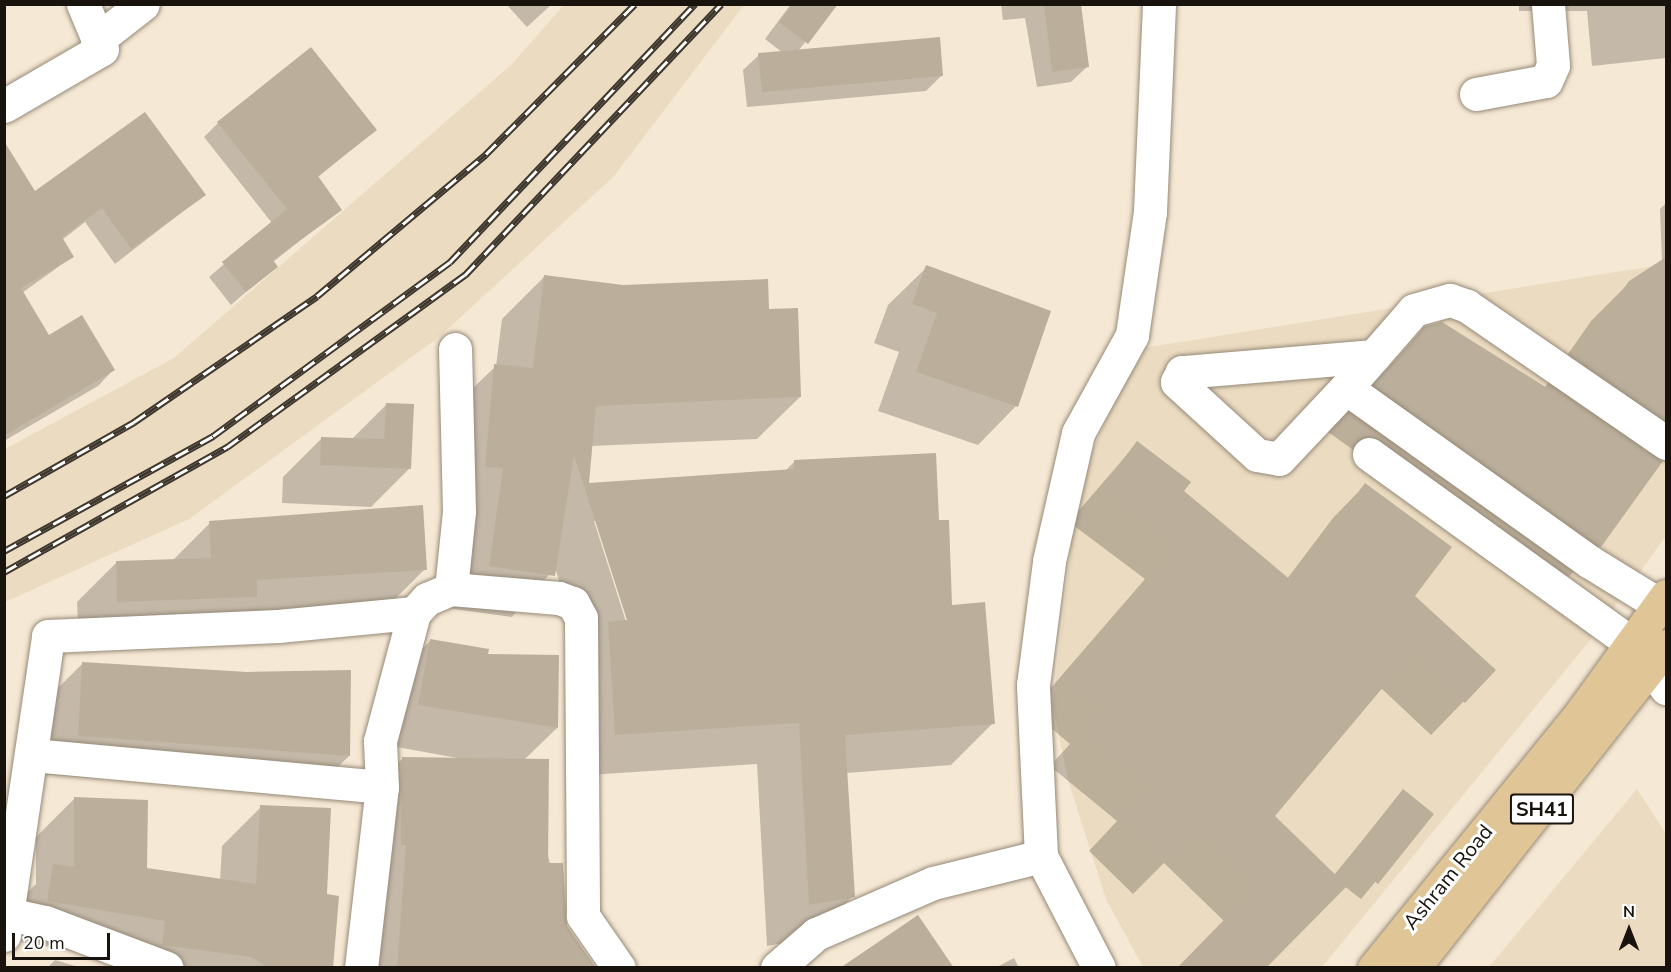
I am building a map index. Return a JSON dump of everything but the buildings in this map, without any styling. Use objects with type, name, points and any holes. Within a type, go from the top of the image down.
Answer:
[{"type":"main road","name":"Ashram Road","points":[[1413,968],[1655,661],[1663,601]]},
{"type":"main road","name":"Ashram Road","points":[[1374,968],[1655,661]]},
{"type":"street","points":[[4,106],[102,50],[82,4]]},
{"type":"street","points":[[97,40],[143,4]]},
{"type":"street","points":[[1099,968],[1041,856],[1033,685],[1049,561],[1078,433],[1132,335],[1150,211],[1158,4]]},
{"type":"street","points":[[1476,94],[1546,81],[1553,65],[1548,4]]},
{"type":"street","points":[[1374,356],[1178,376],[1180,388],[1257,455],[1270,460],[1287,454],[1420,305],[1450,300],[1467,306],[1666,443]]},
{"type":"street","points":[[451,589],[459,512],[455,349]]},
{"type":"street","points":[[1346,388],[1590,562],[1663,601]]},
{"type":"street","points":[[1369,454],[1655,661]]},
{"type":"street","points":[[361,968],[382,787],[380,741],[414,613],[427,599],[451,589],[559,598],[573,603],[581,618],[584,916],[619,968]]},
{"type":"street","points":[[167,968],[6,920],[48,636],[278,626],[414,613]]},
{"type":"street","points":[[32,755],[382,787]]},
{"type":"street","points":[[777,968],[816,934],[933,883],[1041,856]]},
{"type":"shaded area","points":[[564,5],[744,5],[614,176],[439,337],[189,519],[5,602],[5,449],[174,358],[511,65]]},
{"type":"shaded area","points":[[1666,264],[1666,536],[1591,639],[1322,967],[1143,967],[1106,899],[1068,780],[1053,706],[1078,485],[1137,349]]},
{"type":"shaded area","points":[[1637,789],[1666,834],[1666,967],[1489,967]]},
{"type":"railway","points":[[4,496],[134,422],[317,296],[486,154],[635,4]]},
{"type":"railway","points":[[4,551],[213,436],[450,262],[695,4]]},
{"type":"railway","points":[[4,572],[227,447],[465,275],[721,4]]}]
